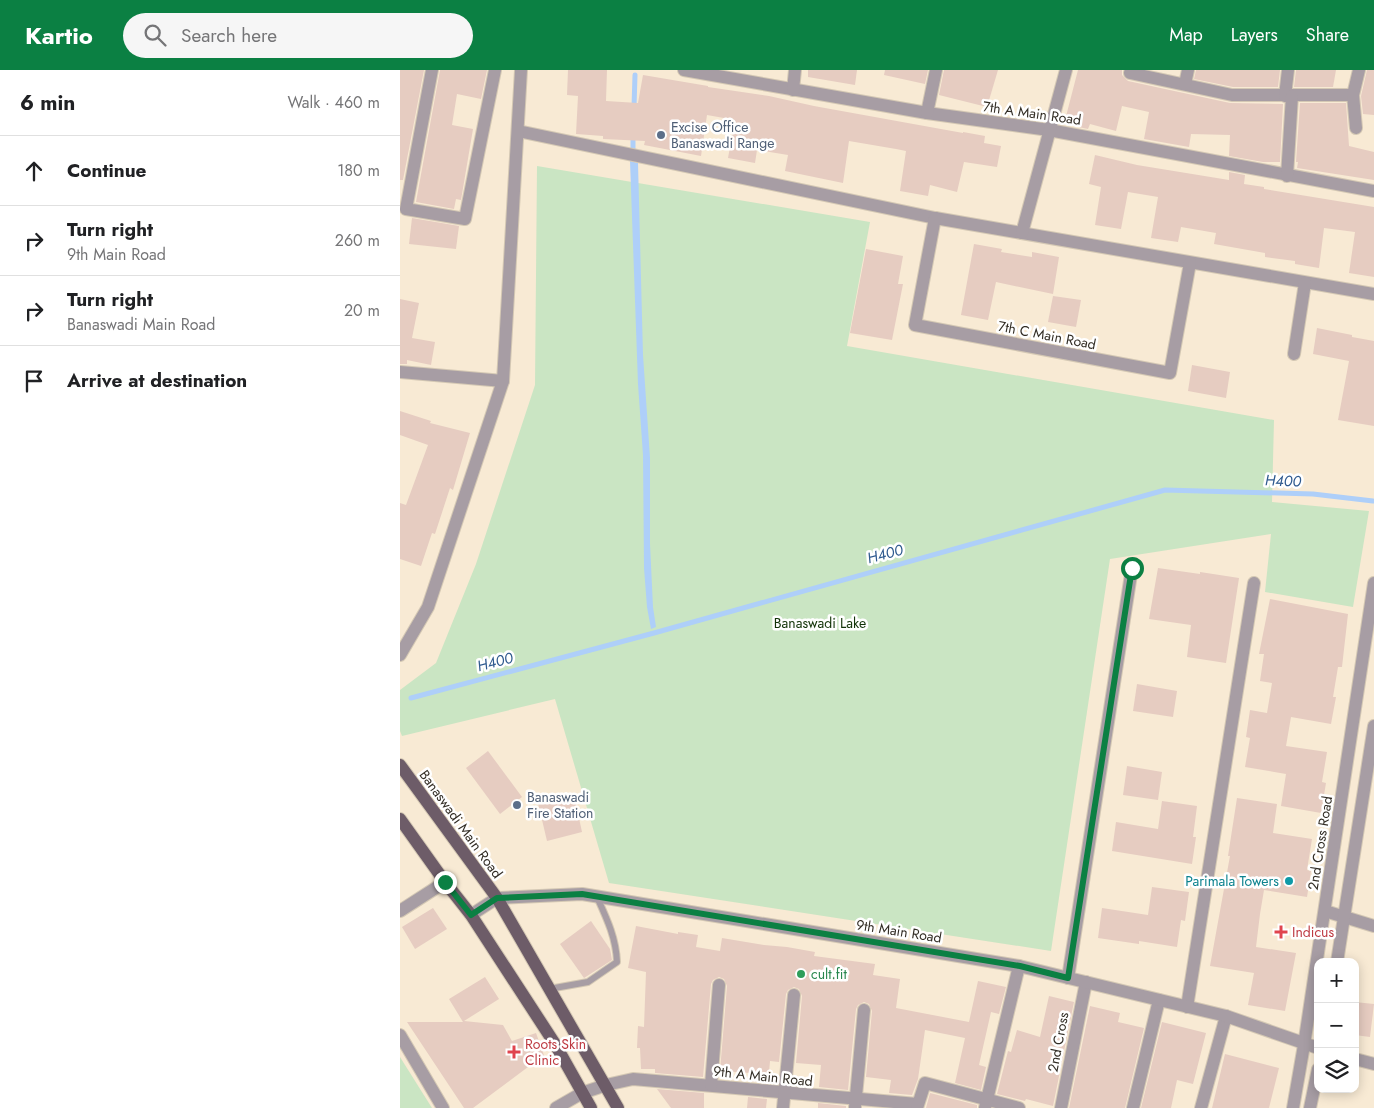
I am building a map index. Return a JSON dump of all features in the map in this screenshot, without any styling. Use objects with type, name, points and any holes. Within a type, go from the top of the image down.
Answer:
[{"type":"main road","name":"Banaswadi Main Road","points":[[400,765],[497,898],[618,1108]]},
{"type":"main road","points":[[400,819],[471,915],[555,1044],[591,1108]]},
{"type":"street","points":[[432,70],[406,209],[465,219],[495,70]]},
{"type":"street","points":[[400,655],[428,608],[503,381],[521,70]]},
{"type":"street","name":"7th A Main Road","points":[[684,70],[752,76],[793,90],[927,113],[1049,130],[1374,191]]},
{"type":"street","points":[[793,90],[795,70]]},
{"type":"street","points":[[927,113],[936,70]]},
{"type":"street","points":[[1022,233],[1066,70]]},
{"type":"street","points":[[1131,70],[1130,73],[1232,95],[1353,94]]},
{"type":"street","points":[[1185,84],[1188,70]]},
{"type":"street","points":[[1288,70],[1288,176]]},
{"type":"street","points":[[1356,128],[1353,94],[1359,70]]},
{"type":"street","points":[[518,131],[935,218],[1374,294]]},
{"type":"street","name":"7th C Main Road","points":[[935,218],[915,325],[1170,373],[1190,263]]},
{"type":"street","points":[[1294,354],[1305,283]]},
{"type":"street","points":[[400,372],[503,381]]},
{"type":"street","points":[[1068,978],[1132,568]]},
{"type":"street","points":[[1187,1007],[1254,583]]},
{"type":"street","name":"2nd Cross Road","points":[[1293,1108],[1325,911],[1374,583]]},
{"type":"street","points":[[1338,958],[1374,726]]},
{"type":"street","points":[[400,911],[445,882]]},
{"type":"street","name":"9th Main Road","points":[[497,898],[582,894],[1020,966],[1226,1016],[1314,1047]]},
{"type":"street","points":[[471,915],[497,898]]},
{"type":"street","points":[[1325,911],[1374,926]]},
{"type":"street","points":[[986,1104],[1020,966]]},
{"type":"street","name":"2nd Cross","points":[[1060,1108],[1086,982]]},
{"type":"street","points":[[711,1085],[719,985]]},
{"type":"street","points":[[783,1108],[794,995]]},
{"type":"street","points":[[1133,1108],[1159,1000]]},
{"type":"street","points":[[855,1104],[864,1010]]},
{"type":"street","points":[[1201,1108],[1226,1016]]},
{"type":"street","points":[[401,1040],[443,1108]]},
{"type":"street","points":[[1359,1060],[1374,1064]]},
{"type":"street","name":"9th A Main Road","points":[[556,1108],[582,1093],[633,1079],[784,1093],[855,1104],[917,1106]]},
{"type":"street","points":[[917,1106],[925,1083],[986,1104],[1019,1108]]},
{"type":"street","points":[[1310,1108],[1314,1088]]},
{"type":"lane","points":[[549,989],[588,982],[617,962],[616,946],[611,928],[596,896]]},
{"type":"green space","name":"Banaswadi Lake","points":[[537,166],[870,222],[847,346],[1274,420],[1272,502],[1369,511],[1353,607],[1265,592],[1271,534],[1110,559],[1051,951],[609,883],[555,699],[402,736],[400,731],[400,690],[436,663],[476,564],[535,385]]},
{"type":"green space","points":[[400,1057],[432,1108],[400,1108]]},
{"type":"water","points":[[630,161],[638,163],[643,355],[650,458],[650,544],[653,607],[656,627],[651,629],[644,568],[643,455],[638,384]]},
{"type":"building","points":[[400,70],[424,70],[403,180],[400,180]]},
{"type":"building","points":[[440,70],[487,70],[481,99],[457,94],[452,125],[473,129],[461,200],[456,199],[454,209],[416,202]]},
{"type":"building","points":[[568,70],[607,70],[606,101],[638,103],[643,75],[985,136],[984,143],[1001,146],[997,167],[964,162],[957,192],[930,185],[928,196],[900,191],[906,151],[849,141],[843,183],[785,171],[788,155],[757,150],[755,163],[728,158],[735,120],[707,115],[701,156],[644,145],[645,141],[603,139],[603,136],[576,134],[578,96],[567,95]]},
{"type":"building","points":[[808,70],[857,70],[855,85],[808,77]]},
{"type":"building","points":[[885,70],[928,70],[925,84],[884,75]]},
{"type":"building","points":[[944,70],[998,70],[987,107],[939,95]]},
{"type":"building","points":[[1078,70],[1122,70],[1122,75],[1128,81],[1230,103],[1283,104],[1280,162],[1263,162],[1229,156],[1230,135],[1191,134],[1189,147],[1144,139],[1149,112],[1122,106],[1116,131],[1090,124],[1088,129],[1064,124]]},
{"type":"building","points":[[1196,70],[1280,70],[1278,87],[1233,87],[1194,79]]},
{"type":"building","points":[[1296,70],[1336,70],[1333,87],[1294,87]]},
{"type":"building","points":[[1367,70],[1374,70],[1374,115],[1363,114],[1361,96]]},
{"type":"building","points":[[1300,103],[1346,103],[1349,146],[1374,152],[1374,180],[1297,168]]},
{"type":"building","points":[[1095,155],[1137,165],[1229,180],[1229,172],[1245,175],[1244,184],[1264,187],[1264,189],[1374,207],[1374,277],[1349,273],[1355,232],[1324,228],[1319,268],[1295,264],[1295,261],[1265,257],[1265,253],[1214,244],[1216,233],[1181,227],[1178,242],[1151,238],[1158,197],[1128,192],[1121,229],[1095,225],[1101,187],[1089,184]]},
{"type":"building","points":[[412,218],[459,226],[456,249],[409,244]]},
{"type":"building","points":[[974,244],[1002,249],[1001,252],[1032,257],[1032,252],[1059,257],[1053,294],[996,282],[988,320],[961,315]]},
{"type":"building","points":[[866,249],[903,256],[898,284],[903,284],[892,340],[850,333]]},
{"type":"building","points":[[1053,296],[1081,300],[1076,327],[1048,322]]},
{"type":"building","points":[[400,299],[419,303],[412,338],[435,342],[431,365],[407,360],[407,364],[400,364]]},
{"type":"building","points":[[1317,328],[1374,341],[1374,426],[1338,420],[1349,361],[1313,354]]},
{"type":"building","points":[[1192,365],[1230,372],[1226,398],[1188,391]]},
{"type":"building","points":[[400,411],[431,421],[430,423],[470,433],[453,490],[450,488],[435,534],[432,533],[421,566],[400,559],[400,503],[406,505],[428,445],[400,435]]},
{"type":"building","points":[[1158,568],[1239,578],[1226,663],[1187,657],[1191,625],[1149,619]]},
{"type":"building","points":[[1270,599],[1348,614],[1342,667],[1338,667],[1333,697],[1336,697],[1331,724],[1291,717],[1286,746],[1327,752],[1322,782],[1326,783],[1321,813],[1281,806],[1286,774],[1245,767],[1250,738],[1246,737],[1250,710],[1267,713],[1272,683],[1260,681],[1264,654],[1259,654]]},
{"type":"building","points":[[1137,684],[1177,691],[1173,717],[1133,711]]},
{"type":"building","points":[[488,751],[522,797],[500,814],[466,768]]},
{"type":"building","points":[[1127,766],[1162,772],[1158,800],[1123,795]]},
{"type":"building","points":[[574,795],[582,832],[547,841],[538,803]]},
{"type":"building","points":[[1237,798],[1277,804],[1273,833],[1312,839],[1307,870],[1311,871],[1307,897],[1264,890],[1260,914],[1256,947],[1296,953],[1285,1011],[1248,1005],[1254,973],[1210,966],[1230,856],[1228,856]]},
{"type":"building","points":[[1162,801],[1197,806],[1193,837],[1196,837],[1192,864],[1112,851],[1116,822],[1158,829]]},
{"type":"building","points":[[1152,887],[1189,892],[1185,921],[1181,920],[1177,947],[1139,941],[1139,944],[1098,938],[1102,908],[1148,915]]},
{"type":"building","points":[[433,908],[447,929],[415,949],[402,927]]},
{"type":"building","points":[[591,921],[610,949],[612,960],[584,978],[560,944]]},
{"type":"building","points":[[636,926],[678,934],[678,932],[698,935],[696,947],[720,951],[722,938],[815,952],[814,956],[875,964],[873,975],[900,979],[896,1008],[969,1022],[978,981],[1006,987],[999,1014],[991,1012],[979,1065],[986,1067],[981,1090],[955,1083],[965,1038],[925,1030],[918,1079],[912,1095],[889,1093],[891,1080],[866,1077],[872,1011],[869,1004],[864,1002],[858,1005],[856,1009],[848,1090],[819,1087],[821,1065],[796,1063],[802,996],[799,989],[794,987],[788,990],[786,994],[779,1062],[770,1061],[768,1083],[749,1081],[750,1073],[720,1071],[727,986],[724,979],[719,977],[713,980],[711,984],[703,1077],[655,1073],[655,1069],[641,1069],[640,1048],[637,1048],[638,1026],[644,1027],[646,972],[628,968]]},
{"type":"building","points":[[485,977],[499,999],[464,1021],[503,1025],[512,1041],[536,1033],[545,1058],[536,1061],[473,1108],[464,1108],[407,1022],[463,1022],[449,999]]},
{"type":"building","points":[[1049,996],[1074,1002],[1053,1106],[997,1094],[1008,1051],[1011,1052],[1017,1030],[1040,1037]]},
{"type":"building","points":[[1359,1002],[1374,1004],[1370,1037],[1359,1036]]},
{"type":"building","points":[[1090,1006],[1120,1013],[1118,1022],[1144,1028],[1125,1108],[1069,1108]]},
{"type":"building","points":[[1162,1022],[1206,1033],[1193,1084],[1177,1080],[1171,1108],[1141,1108]]},
{"type":"building","points":[[1225,1054],[1279,1068],[1269,1108],[1212,1108]]},
{"type":"building","points":[[657,1089],[704,1093],[704,1108],[671,1108]]},
{"type":"building","points":[[930,1093],[977,1105],[977,1108],[926,1108]]},
{"type":"building","points":[[748,1097],[767,1099],[766,1108],[747,1108]]},
{"type":"building","points":[[818,1103],[846,1106],[846,1108],[818,1108]]},
{"type":"waterway","points":[[634,107],[635,75]]},
{"type":"waterway","points":[[633,136],[633,155]]},
{"type":"waterway","name":"H400","points":[[411,698],[654,633],[1165,490],[1313,494],[1373,501]]},
{"type":"place","name":"Excise Office Banaswadi Range","points":[[661,135]]},
{"type":"place","name":"Banaswadi Fire Station","points":[[517,805]]},
{"type":"place","name":"Parimala Towers","points":[[1289,881]]},
{"type":"place","name":"Indicus","points":[[1281,932]]},
{"type":"place","name":"cult.fit","points":[[801,974]]},
{"type":"place","name":"Roots Skin Clinic","points":[[514,1052]]},
{"type":"route","points":[[445,882],[471,915],[497,898],[582,894],[1020,966],[1068,978],[1132,568]]}]
